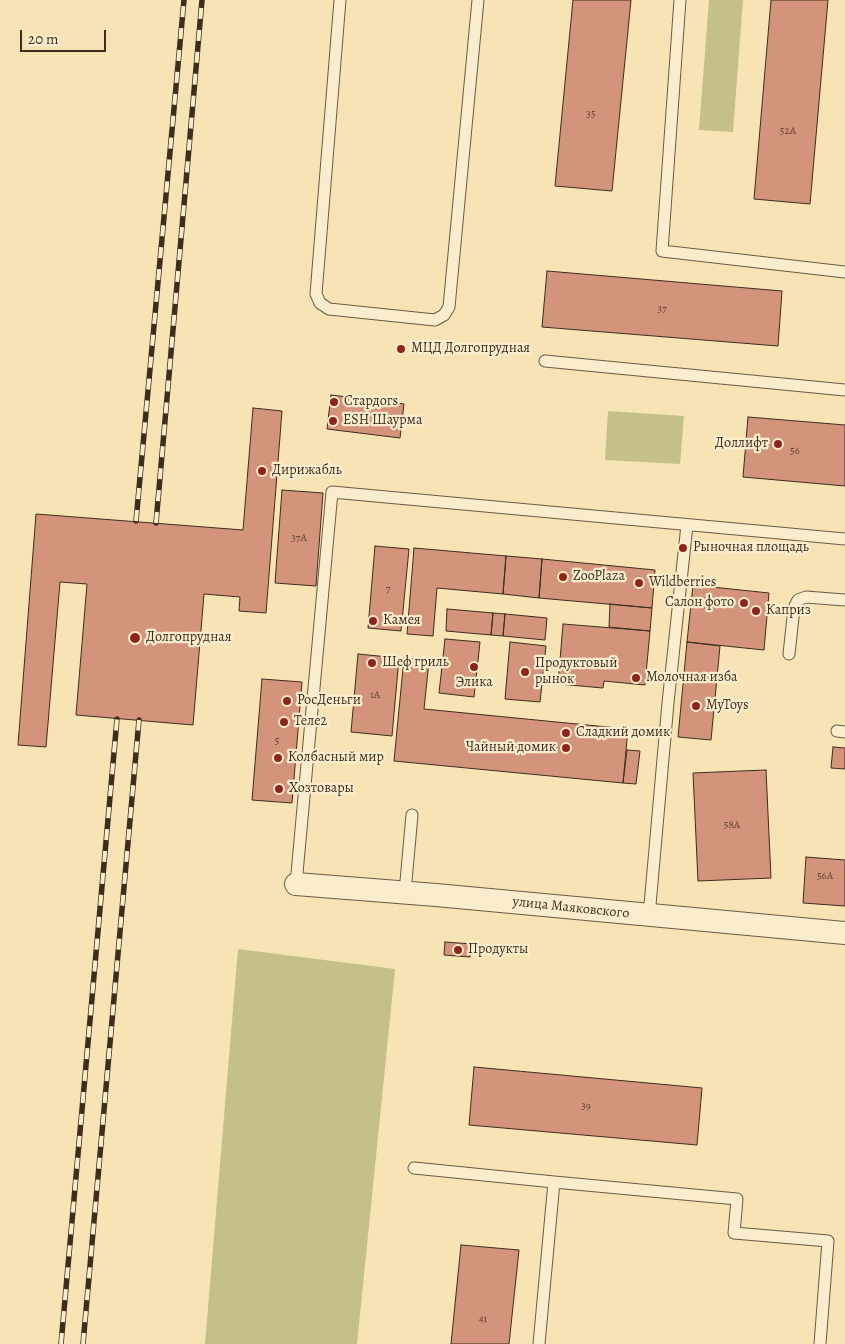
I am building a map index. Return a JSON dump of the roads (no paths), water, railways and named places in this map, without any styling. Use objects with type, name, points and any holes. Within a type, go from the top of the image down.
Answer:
[{"type":"street","name":"улица Маяковского","points":[[296,884],[405,892],[845,933]]},
{"type":"lane","points":[[340,0],[316,294],[320,304],[329,309],[436,320],[444,315],[449,307],[478,0]]},
{"type":"lane","points":[[680,0],[662,251],[845,272]]},
{"type":"lane","points":[[545,361],[845,390]]},
{"type":"lane","points":[[296,884],[332,492],[845,539]]},
{"type":"lane","points":[[649,916],[668,703],[687,525]]},
{"type":"lane","points":[[789,654],[794,608],[798,600],[806,597],[845,600]]},
{"type":"lane","points":[[405,892],[412,815]]},
{"type":"lane","points":[[414,1168],[737,1199],[734,1233],[828,1241],[820,1344]]},
{"type":"lane","points":[[539,1344],[554,1182]]},
{"type":"railway","points":[[136,521],[184,0]]},
{"type":"railway","points":[[156,523],[202,0]]},
{"type":"railway","points":[[61,1344],[117,719]]},
{"type":"railway","points":[[83,1344],[139,720]]},
{"type":"place","name":"МЦД Долгопрудная","points":[[401,349]]},
{"type":"place","name":"Стардогs","points":[[334,402]]},
{"type":"place","name":"ESH Шаурма","points":[[333,421]]},
{"type":"place","name":"Доллифт","points":[[778,444]]},
{"type":"place","name":"Дирижабль","points":[[262,471]]},
{"type":"place","name":"Рыночная площадь","points":[[683,548]]},
{"type":"place","name":"ZooPlaza","points":[[563,577]]},
{"type":"place","name":"Wildberries","points":[[639,583]]},
{"type":"place","name":"Салон фото","points":[[744,603]]},
{"type":"place","name":"Каприз","points":[[756,611]]},
{"type":"place","name":"Камея","points":[[373,621]]},
{"type":"place","name":"Долгопрудная","points":[[135,638]]},
{"type":"place","name":"Шеф гриль","points":[[372,663]]},
{"type":"place","name":"Элика","points":[[474,667]]},
{"type":"place","name":"Продуктовый рынок","points":[[525,672]]},
{"type":"place","name":"Молочная изба","points":[[636,678]]},
{"type":"place","name":"РосДеньги","points":[[287,701]]},
{"type":"place","name":"MyToys","points":[[696,706]]},
{"type":"place","name":"Теле2","points":[[284,722]]},
{"type":"place","name":"Сладкий домик","points":[[566,733]]},
{"type":"place","name":"Чайный домик","points":[[566,748]]},
{"type":"place","name":"Колбасный мир","points":[[278,758]]},
{"type":"place","name":"Хозтовары","points":[[279,789]]},
{"type":"place","name":"Продукты","points":[[458,950]]}]
